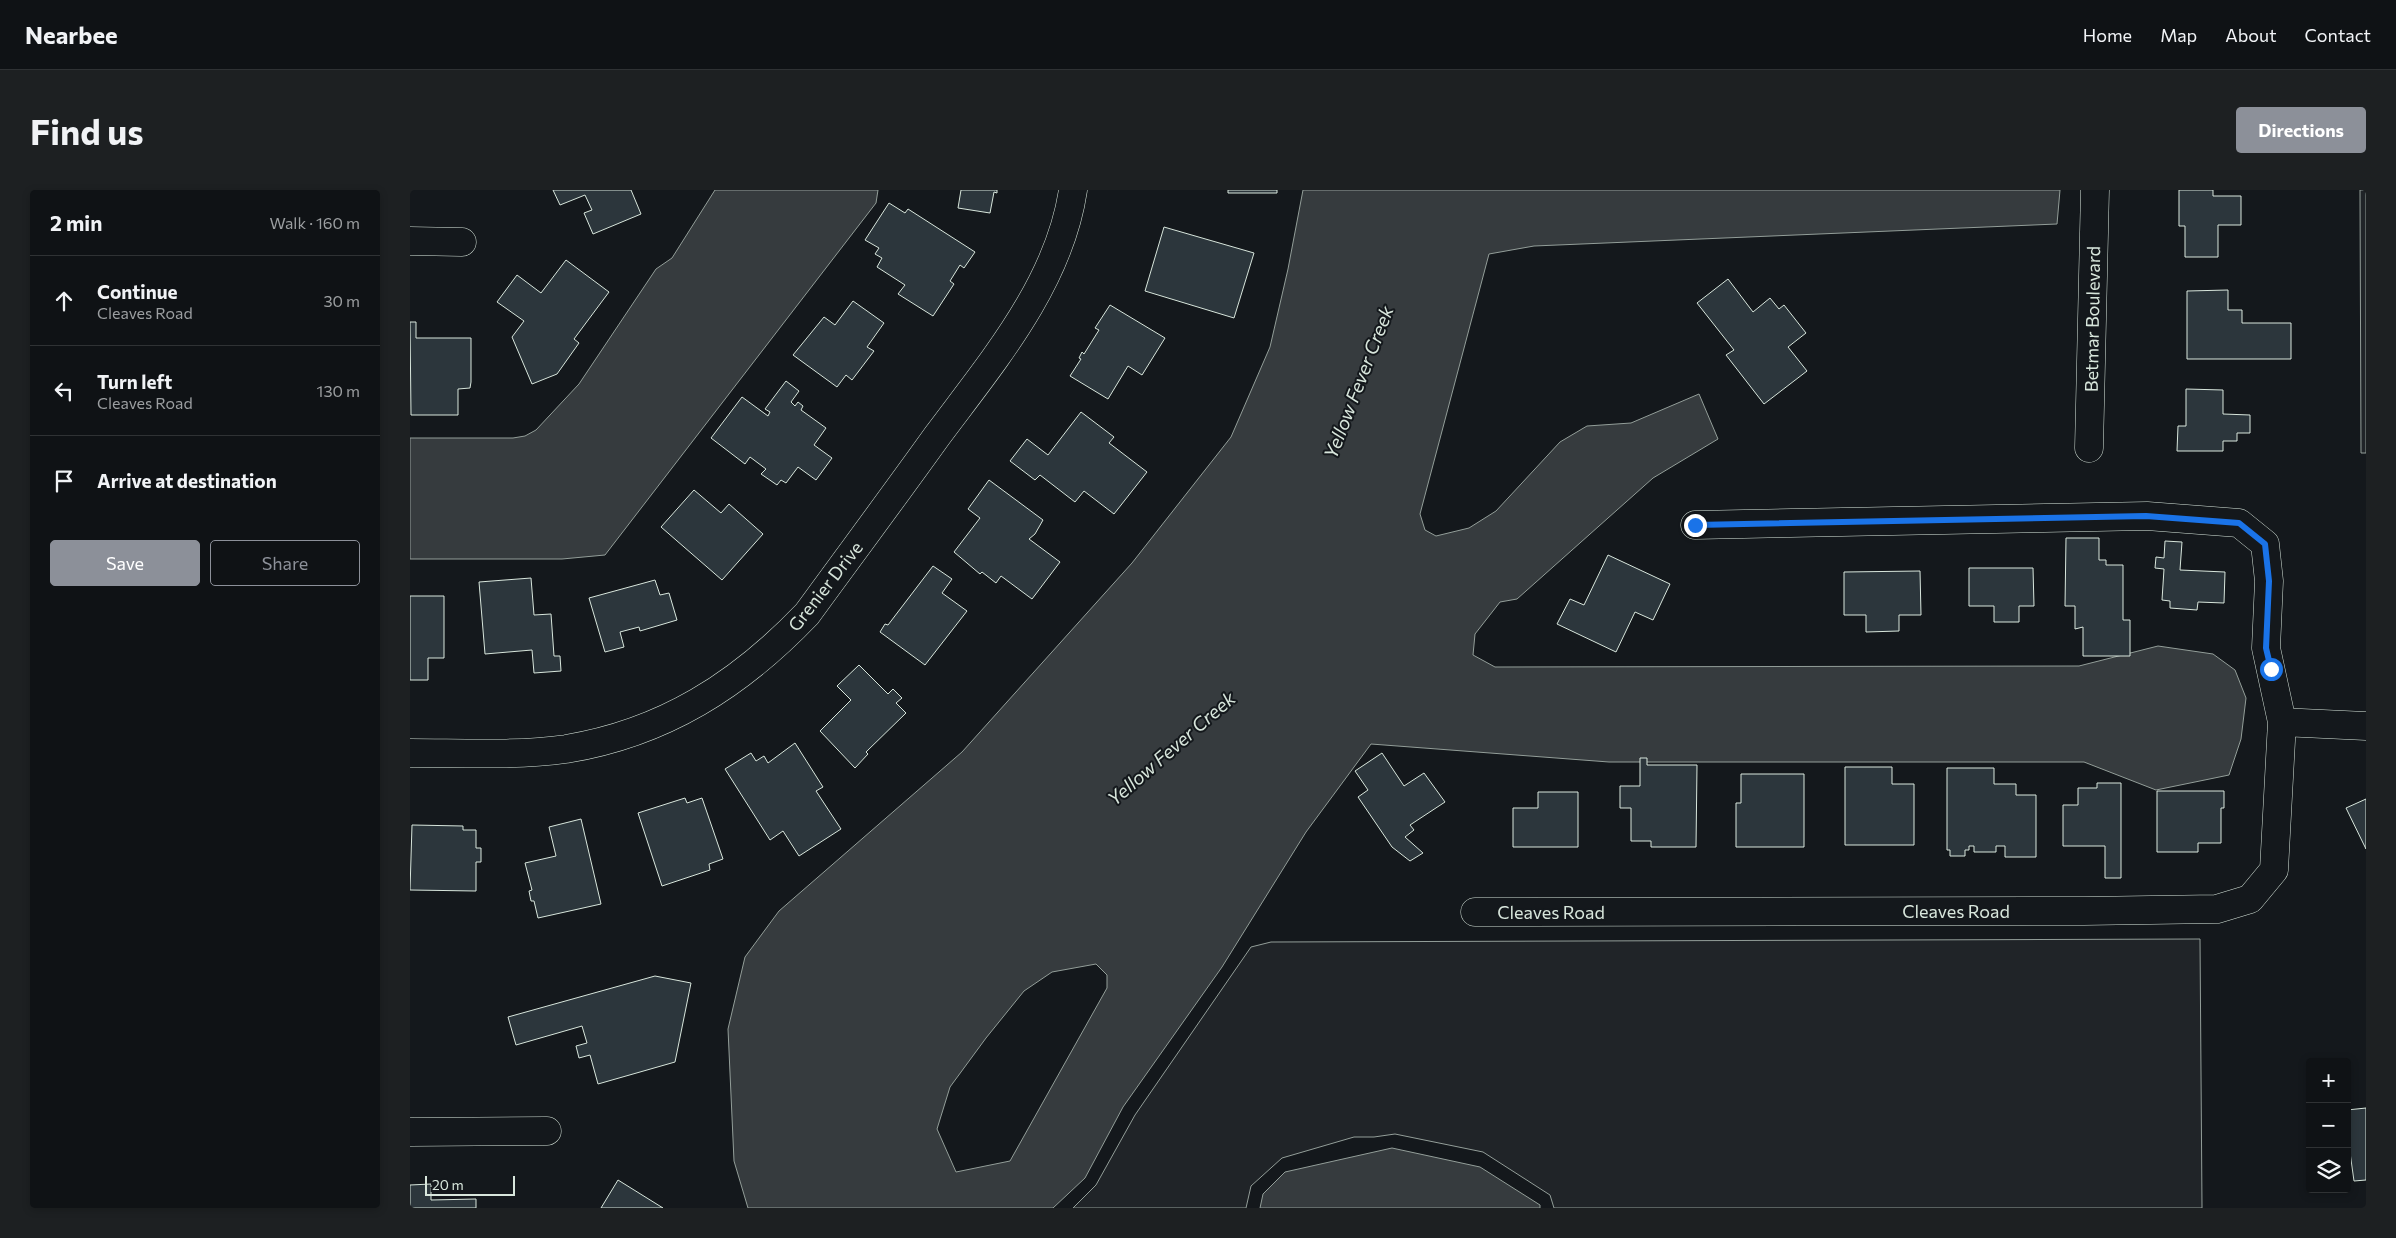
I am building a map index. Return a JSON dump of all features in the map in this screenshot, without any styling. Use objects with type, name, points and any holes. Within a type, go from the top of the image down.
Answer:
[{"type":"street","name":"Grenier Drive","points":[[410,753],[526,753],[566,749],[606,740],[644,728],[681,712],[716,692],[749,669],[779,643],[807,614],[991,363],[1040,287],[1054,257],[1065,226],[1073,190]]},
{"type":"street","name":"Betmar Boulevard","points":[[2089,448],[2095,190]]},
{"type":"street","points":[[410,241],[462,242]]},
{"type":"street","name":"Cleaves Road","points":[[1475,912],[2217,909],[2250,899],[2274,870],[2282,722],[2266,648],[2269,581],[2265,544],[2239,523],[2146,516],[1695,525]]},
{"type":"street","points":[[2282,722],[2366,726]]},
{"type":"street","points":[[410,1132],[547,1131]]},
{"type":"shaded area","points":[[2360,190],[2366,190],[2366,453],[2361,453]]},
{"type":"shaded area","points":[[2200,939],[2202,1208],[1554,1208],[1550,1195],[1483,1152],[1395,1134],[1354,1137],[1282,1158],[1251,1186],[1246,1208],[1073,1208],[1096,1185],[1135,1115],[1251,947],[1271,942]]},
{"type":"water","points":[[715,190],[878,190],[876,203],[605,555],[562,559],[410,559],[410,438],[513,438],[525,436],[536,430],[579,384],[656,269],[672,258]]},
{"type":"water","name":"Yellow Fever Creek","points":[[1303,190],[2060,190],[2057,224],[1534,246],[1489,254],[1420,514],[1425,530],[1436,536],[1469,528],[1496,511],[1560,442],[1587,426],[1631,423],[1699,394],[1718,439],[1653,478],[1517,599],[1500,602],[1475,634],[1473,655],[1495,667],[2079,666],[2158,646],[2213,654],[2235,670],[2246,698],[2241,739],[2229,775],[2156,790],[2084,762],[1609,762],[1371,744],[1306,832],[1222,967],[1123,1107],[1085,1178],[1053,1208],[748,1208],[734,1161],[728,1029],[745,957],[779,911],[962,752],[1132,563],[1231,437],[1270,347],[1288,269]],"holes":[[[1096,964],[1107,975],[1107,988],[1010,1161],[956,1172],[937,1129],[950,1087],[986,1038],[1024,991],[1052,972]]]},
{"type":"water","points":[[1392,1148],[1480,1167],[1540,1205],[1540,1208],[1260,1208],[1263,1194],[1285,1172]]},
{"type":"building","points":[[553,190],[631,190],[641,214],[593,234],[584,213],[592,210],[585,195],[560,205]]},
{"type":"building","points":[[961,190],[997,190],[997,193],[994,192],[990,213],[958,208]]},
{"type":"building","points":[[1228,190],[1277,190],[1277,193],[1228,193]]},
{"type":"building","points":[[2179,190],[2213,190],[2213,196],[2241,196],[2241,225],[2218,225],[2218,257],[2185,257],[2185,226],[2179,226]]},
{"type":"building","points":[[889,203],[905,213],[908,209],[975,252],[964,268],[960,265],[950,281],[954,284],[933,316],[898,294],[905,285],[877,267],[882,258],[875,254],[879,248],[865,240]]},
{"type":"building","points":[[1164,227],[1254,253],[1234,318],[1145,291]]},
{"type":"building","points":[[566,260],[609,292],[574,339],[579,343],[557,374],[532,384],[512,337],[524,321],[497,302],[517,275],[541,293]]},
{"type":"building","points":[[1728,279],[1753,312],[1770,298],[1779,309],[1784,305],[1806,333],[1788,347],[1807,371],[1764,404],[1726,355],[1734,350],[1697,303]]},
{"type":"building","points":[[2228,290],[2228,310],[2242,310],[2242,323],[2291,323],[2291,359],[2187,359],[2187,291]]},
{"type":"building","points":[[853,301],[884,323],[867,347],[874,351],[852,380],[846,375],[837,387],[793,355],[824,317],[835,325]]},
{"type":"building","points":[[1110,305],[1165,338],[1142,375],[1128,366],[1108,399],[1070,376],[1081,359],[1079,358],[1082,352],[1084,354],[1099,330],[1095,328]]},
{"type":"building","points":[[410,322],[416,322],[416,338],[471,338],[470,388],[458,389],[458,415],[411,415]]},
{"type":"building","points":[[786,381],[799,391],[791,402],[795,406],[798,402],[803,406],[801,410],[826,428],[814,445],[832,458],[816,480],[798,467],[786,483],[781,480],[777,485],[761,474],[766,469],[750,457],[745,464],[711,438],[742,397],[768,416],[770,412],[765,409]]},
{"type":"building","points":[[2186,389],[2223,390],[2223,414],[2250,415],[2250,433],[2237,433],[2237,441],[2223,441],[2223,451],[2177,451],[2178,426],[2186,426]]},
{"type":"building","points":[[1081,412],[1114,437],[1109,443],[1147,472],[1114,514],[1084,491],[1075,502],[1040,475],[1035,480],[1010,461],[1027,439],[1048,455]]},
{"type":"building","points":[[989,480],[1043,520],[1035,534],[1029,539],[1060,562],[1032,599],[1001,576],[996,583],[982,572],[980,574],[954,552],[980,518],[968,509]]},
{"type":"building","points":[[694,490],[721,513],[729,504],[763,534],[722,580],[661,527]]},
{"type":"building","points":[[2066,538],[2099,538],[2099,560],[2106,560],[2106,565],[2123,565],[2123,620],[2130,620],[2130,656],[2083,656],[2083,627],[2075,629],[2075,606],[2065,606]]},
{"type":"building","points":[[2165,541],[2182,542],[2180,570],[2225,572],[2224,603],[2198,602],[2197,610],[2170,608],[2170,601],[2162,600],[2164,569],[2155,568],[2156,557],[2164,558]]},
{"type":"building","points":[[1608,555],[1670,584],[1653,620],[1635,612],[1616,652],[1557,624],[1570,599],[1584,605]]},
{"type":"building","points":[[933,566],[952,579],[942,593],[967,611],[925,665],[880,632],[885,624],[888,625]]},
{"type":"building","points":[[1969,568],[2033,568],[2034,606],[2019,606],[2019,622],[1994,622],[1994,606],[1969,606]]},
{"type":"building","points":[[1920,571],[1921,615],[1899,615],[1899,631],[1866,632],[1866,615],[1844,615],[1844,572]]},
{"type":"building","points":[[531,578],[534,615],[551,614],[554,656],[560,656],[561,671],[534,673],[532,650],[485,654],[479,582]]},
{"type":"building","points":[[655,580],[660,595],[669,593],[677,620],[640,631],[639,627],[620,632],[624,647],[605,652],[589,598]]},
{"type":"building","points":[[410,596],[444,596],[444,658],[428,658],[428,680],[410,680]]},
{"type":"building","points":[[859,665],[888,694],[893,689],[902,698],[896,703],[906,713],[866,752],[868,754],[855,768],[820,731],[851,700],[837,686]]},
{"type":"building","points":[[795,743],[823,787],[816,791],[841,829],[799,856],[783,831],[770,840],[725,769],[751,753],[756,761],[764,756],[768,763]]},
{"type":"building","points":[[1382,753],[1404,786],[1424,773],[1445,802],[1410,825],[1414,830],[1405,837],[1423,853],[1410,861],[1392,847],[1358,797],[1368,790],[1355,771]]},
{"type":"building","points":[[1640,758],[1647,758],[1647,765],[1697,765],[1696,847],[1651,847],[1651,841],[1631,841],[1631,808],[1620,808],[1620,786],[1640,786]]},
{"type":"building","points":[[1845,767],[1892,767],[1892,784],[1914,784],[1914,845],[1845,845]]},
{"type":"building","points":[[1947,768],[1994,768],[1994,784],[2016,784],[2016,795],[2036,795],[2036,857],[2005,857],[2005,846],[1996,846],[1996,852],[1974,852],[1974,846],[1969,846],[1969,850],[1965,850],[1965,856],[1950,856],[1950,850],[1947,850]]},
{"type":"building","points":[[1741,774],[1804,774],[1804,847],[1736,847],[1736,803],[1741,803]]},
{"type":"building","points":[[2097,783],[2121,783],[2121,878],[2105,878],[2105,846],[2063,846],[2063,805],[2078,805],[2078,788],[2097,788]]},
{"type":"building","points":[[2157,791],[2224,791],[2224,808],[2221,808],[2221,843],[2198,843],[2198,852],[2157,852]]},
{"type":"building","points":[[1538,792],[1578,792],[1578,847],[1513,847],[1513,808],[1538,808]]},
{"type":"building","points":[[685,798],[687,803],[702,798],[723,859],[709,864],[710,870],[662,886],[638,813]]},
{"type":"building","points":[[2366,799],[2366,849],[2346,808]]},
{"type":"building","points":[[581,819],[601,904],[538,918],[534,901],[531,901],[529,891],[532,890],[525,863],[556,856],[549,827]]},
{"type":"building","points":[[412,825],[463,826],[463,830],[476,830],[476,848],[481,848],[481,862],[476,862],[476,891],[410,890]]},
{"type":"building","points":[[655,976],[691,983],[675,1062],[598,1084],[590,1055],[579,1058],[576,1046],[587,1043],[582,1026],[516,1045],[508,1017]]},
{"type":"building","points":[[2366,1108],[2366,1180],[2354,1181],[2351,1160],[2351,1110]]},
{"type":"building","points":[[618,1180],[663,1208],[601,1208]]},
{"type":"building","points":[[431,1184],[431,1200],[476,1199],[476,1208],[410,1208],[410,1185]]},
{"type":"route","points":[[1695,525],[2146,516],[2239,523],[2265,544],[2269,581],[2266,648],[2271,669]]}]
